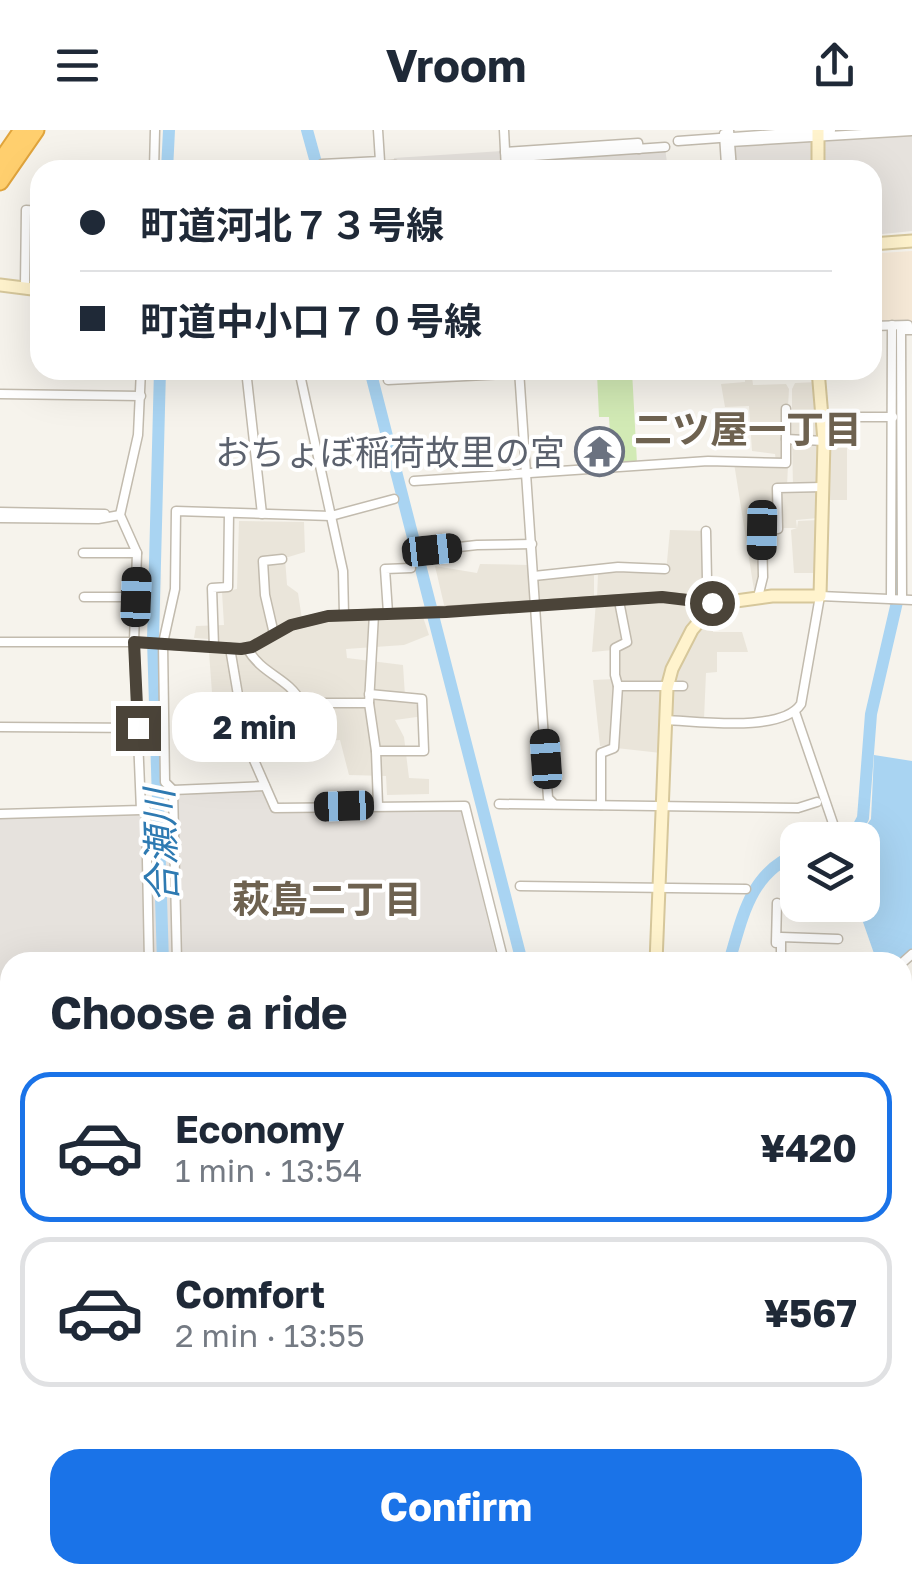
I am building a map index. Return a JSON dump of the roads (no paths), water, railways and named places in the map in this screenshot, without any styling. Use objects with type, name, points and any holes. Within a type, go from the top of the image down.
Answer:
[{"type":"highway","points":[[0,162],[22,130]]},
{"type":"highway","points":[[0,182],[36,130]]},
{"type":"street","points":[[154,160],[156,130]]},
{"type":"street","points":[[378,130],[380,160]]},
{"type":"street","points":[[504,130],[505,160]]},
{"type":"street","points":[[818,133],[831,130]]},
{"type":"street","points":[[678,141],[728,135],[912,131]]},
{"type":"street","points":[[818,133],[818,160]]},
{"type":"street","points":[[728,135],[729,160]]},
{"type":"street","points":[[505,155],[638,144],[638,149],[665,147]]},
{"type":"street","points":[[25,286],[26,210],[30,210]]},
{"type":"street","points":[[882,243],[912,241]]},
{"type":"street","points":[[0,285],[30,287]]},
{"type":"street","points":[[882,327],[912,327]]},
{"type":"street","points":[[900,599],[901,330],[912,327]]},
{"type":"street","points":[[892,328],[900,599]]},
{"type":"street","points":[[141,380],[138,435],[116,515],[138,552],[134,642],[142,728],[141,810]]},
{"type":"street","points":[[247,380],[262,514]]},
{"type":"street","points":[[301,380],[343,571],[344,615]]},
{"type":"street","points":[[389,383],[428,380]]},
{"type":"street","points":[[520,380],[548,798],[554,804]]},
{"type":"street","points":[[666,720],[770,722],[793,713],[801,704],[820,596],[824,441],[819,380]]},
{"type":"street","points":[[0,394],[141,396]]},
{"type":"street","points":[[414,481],[708,461],[786,464],[786,409]]},
{"type":"street","points":[[823,417],[892,417]]},
{"type":"street","points":[[786,438],[824,441]]},
{"type":"street","points":[[758,597],[763,577],[762,530],[778,528],[777,488],[822,487]]},
{"type":"street","points":[[177,952],[173,790],[165,782],[162,643],[174,589],[176,511],[331,516],[394,500]]},
{"type":"street","points":[[214,647],[212,588],[228,588],[230,513]]},
{"type":"street","points":[[0,515],[116,515]]},
{"type":"street","points":[[656,952],[668,686],[692,630],[712,603],[707,580],[706,531]]},
{"type":"street","points":[[432,550],[532,544]]},
{"type":"street","points":[[84,553],[138,552]]},
{"type":"street","points":[[274,634],[263,561],[282,559]]},
{"type":"street","points":[[388,614],[385,570],[411,568]]},
{"type":"street","points":[[534,576],[618,568],[665,569]]},
{"type":"street","points":[[84,597],[136,597]]},
{"type":"street","points":[[0,642],[134,642],[246,648],[309,620],[344,615],[669,597],[712,603],[758,597],[900,599]]},
{"type":"street","points":[[601,805],[602,753],[614,748],[618,686],[615,648],[625,644],[627,638],[618,601]]},
{"type":"street","points":[[374,614],[369,698],[378,805]]},
{"type":"street","points":[[230,648],[246,742],[275,808],[465,806],[502,952]]},
{"type":"street","points":[[246,648],[256,665],[292,688],[300,704],[298,715],[246,742]]},
{"type":"street","points":[[618,686],[683,686]]},
{"type":"street","points":[[300,704],[369,698],[422,699],[424,750],[376,751]]},
{"type":"street","points":[[793,713],[833,822]]},
{"type":"street","points":[[0,727],[142,728]]},
{"type":"street","points":[[173,790],[266,786]]},
{"type":"street","points":[[499,804],[798,808],[817,802]]},
{"type":"street","points":[[0,814],[146,810],[149,952]]},
{"type":"street","points":[[520,886],[746,889]]},
{"type":"street","points":[[777,903],[777,952]]},
{"type":"street","points":[[776,934],[839,937],[782,937],[780,952]]},
{"type":"water","points":[[874,755],[912,761],[912,952],[873,952],[863,922],[880,922],[880,822],[869,822]]},
{"type":"waterway","name":"合瀬川","points":[[168,160],[169,130]]},
{"type":"waterway","points":[[307,130],[315,160]]},
{"type":"waterway","points":[[861,822],[871,714],[897,602],[897,329]]},
{"type":"waterway","name":"合瀬川","points":[[160,380],[153,640],[163,952]]},
{"type":"waterway","points":[[373,380],[519,952]]},
{"type":"waterway","points":[[732,952],[750,898],[780,864]]},
{"type":"place","name":"おちょぼ稲荷故里の宮","points":[[600,452]]},
{"type":"district","name":"二ツ屋一丁目","points":[[748,428]]},
{"type":"district","name":"萩島二丁目","points":[[327,898]]}]
